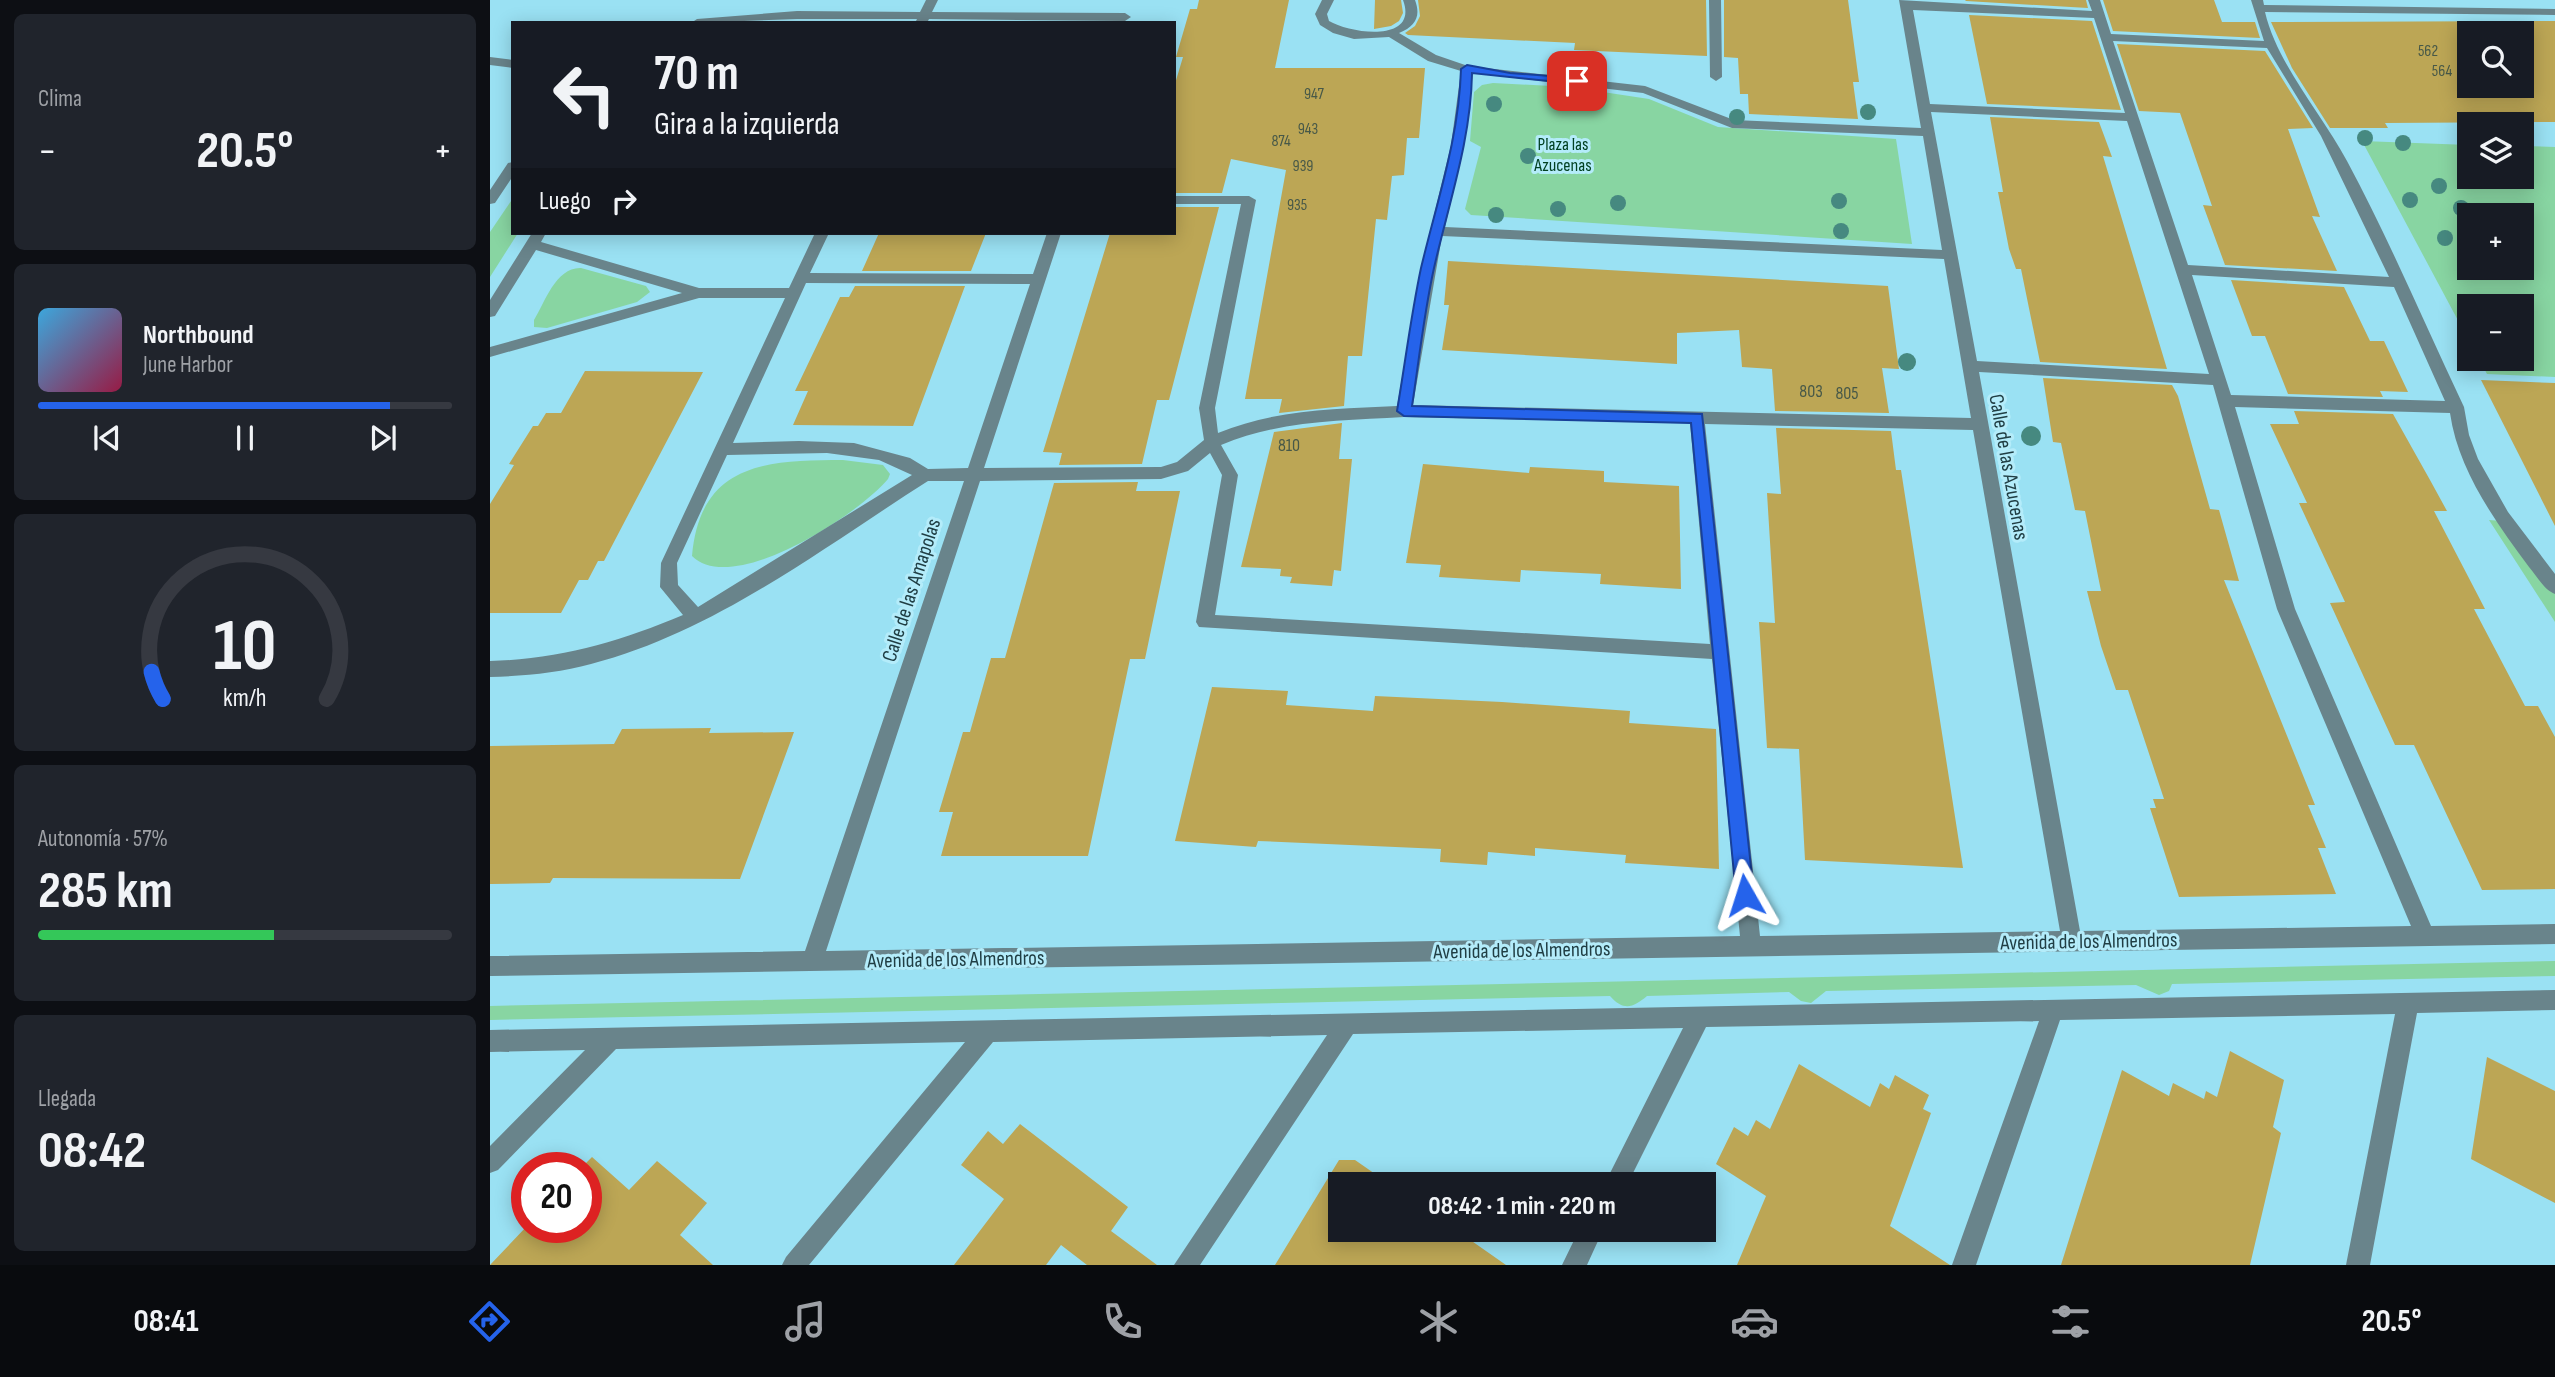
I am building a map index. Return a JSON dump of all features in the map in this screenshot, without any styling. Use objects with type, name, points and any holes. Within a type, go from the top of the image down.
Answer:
[{"type":"street","points":[[923,19],[932,0]]},
{"type":"street","points":[[1328,0],[1321,14],[1324,23],[1333,31],[1361,38],[1391,33],[1405,25],[1412,16],[1413,5],[1409,0]]},
{"type":"street","points":[[1715,0],[1716,77]]},
{"type":"street","points":[[1905,3],[2096,7],[2219,380],[2287,608],[2425,936]]},
{"type":"street","name":"Calle de las Azucenas","points":[[1905,3],[2072,941]]},
{"type":"street","points":[[2555,12],[2257,4],[2271,45],[2327,136],[2456,407],[2460,434],[2484,486],[2555,587]]},
{"type":"street","points":[[712,21],[748,16],[923,19],[1126,16]]},
{"type":"street","points":[[1391,33],[1432,58],[1467,69],[1646,90],[1732,124],[1928,132]]},
{"type":"street","points":[[2106,37],[2271,45]]},
{"type":"street","points":[[490,61],[511,64]]},
{"type":"street","points":[[1404,411],[1427,270],[1461,139],[1466,110],[1467,69]]},
{"type":"street","points":[[1924,108],[2133,117]]},
{"type":"street","points":[[490,200],[511,169]]},
{"type":"street","points":[[1176,200],[1249,200],[1207,408],[1212,442],[1230,475],[1205,622],[1720,652]]},
{"type":"street","points":[[1437,231],[1950,255]]},
{"type":"street","points":[[696,617],[669,587],[669,563],[821,235]]},
{"type":"street","name":"Calle de las Amapolas","points":[[812,961],[1053,235]]},
{"type":"street","points":[[490,312],[536,238],[699,293]]},
{"type":"street","points":[[2183,270],[2396,282]]},
{"type":"street","points":[[801,278],[1038,279]]},
{"type":"street","points":[[490,352],[699,293],[794,293]]},
{"type":"street","points":[[1970,366],[2219,380]]},
{"type":"street","points":[[2224,401],[2456,407]]},
{"type":"street","points":[[490,669],[520,668],[590,657],[696,617],[925,475],[1161,473],[1182,467],[1212,442],[1250,426],[1291,418],[1404,411],[1980,425]]},
{"type":"street","points":[[1697,418],[1751,946]]},
{"type":"street","points":[[721,449],[867,451],[899,458],[925,475]]},
{"type":"street","name":"Avenida de los Almendros","points":[[490,967],[2555,934]]},
{"type":"street","points":[[490,1041],[2555,1000]]},
{"type":"street","points":[[2358,1265],[2408,1003]]},
{"type":"street","points":[[1964,1265],[2053,1011]]},
{"type":"street","points":[[1622,1172],[1700,1017]]},
{"type":"street","points":[[1186,1265],[1347,1024]]},
{"type":"street","points":[[794,1265],[987,1032]]},
{"type":"street","points":[[490,1163],[611,1039]]},
{"type":"street","points":[[1574,1265],[1586,1242]]},
{"type":"green space","name":"Plaza las Azucenas","points":[[1493,83],[1570,87],[1649,99],[1718,127],[1896,139],[1912,244],[1471,215],[1465,209],[1481,147],[1470,141],[1474,92],[1482,85]]},
{"type":"green space","points":[[2362,141],[2457,145],[2457,189],[2534,189],[2534,146],[2555,147],[2555,377],[2487,374],[2485,371],[2534,371],[2534,294],[2457,294],[2457,319]]},
{"type":"green space","points":[[511,201],[511,235],[517,235],[490,277],[490,232]]},
{"type":"green space","points":[[581,268],[646,286],[650,292],[637,302],[547,328],[534,327],[534,320],[558,279],[572,269]]},
{"type":"green space","points":[[843,460],[883,465],[890,474],[873,494],[851,512],[824,530],[764,559],[736,566],[711,566],[692,556],[698,525],[708,502],[723,485],[742,473],[764,466],[788,462]]},
{"type":"green space","points":[[2489,520],[2513,522],[2555,582],[2555,622]]},
{"type":"green space","points":[[2555,961],[2555,976],[2172,984],[2169,991],[2159,995],[2136,985],[1826,991],[1811,1003],[1801,1001],[1789,992],[1647,996],[1629,1006],[1620,1004],[1610,996],[490,1020],[490,1006]]},
{"type":"building","points":[[1199,0],[1289,0],[1275,68],[1425,68],[1419,138],[1407,138],[1404,175],[1392,176],[1387,220],[1376,219],[1362,356],[1348,356],[1344,406],[1279,413],[1282,399],[1245,399],[1286,170],[1231,159],[1222,193],[1176,193],[1176,80],[1183,57],[1176,57],[1190,9],[1197,9]]},
{"type":"building","points":[[1375,0],[1401,0],[1403,13],[1399,21],[1391,26],[1374,29]]},
{"type":"building","points":[[1418,0],[1706,0],[1707,56],[1574,50],[1575,43],[1408,35],[1405,33],[1415,26],[1420,16]]},
{"type":"building","points":[[1724,0],[1848,0],[1859,82],[1853,82],[1858,119],[1749,114],[1748,94],[1740,94],[1738,58],[1724,57]]},
{"type":"building","points":[[2086,0],[2088,8],[1966,1]]},
{"type":"building","points":[[2103,0],[2214,0],[2222,22],[2255,22],[2260,38],[2113,31]]},
{"type":"building","points":[[1969,15],[2092,21],[2121,110],[1987,104]]},
{"type":"building","points":[[2457,21],[2457,98],[2534,98],[2534,21],[2555,21],[2555,122],[2534,122],[2534,112],[2457,112],[2457,123],[2385,123],[2388,128],[2330,128],[2292,68],[2271,22]]},
{"type":"building","points":[[2117,44],[2265,51],[2313,128],[2288,129],[2320,217],[2312,216],[2337,271],[2225,265],[2203,205],[2212,206],[2180,113],[2139,111]]},
{"type":"building","points":[[1990,117],[2099,122],[2112,157],[2103,156],[2167,369],[2040,362],[2021,269],[2016,269],[2009,249],[1998,192],[2003,192]]},
{"type":"building","points":[[1176,207],[1219,207],[1169,400],[1157,400],[1142,464],[1059,465],[1062,453],[1043,452],[1109,235],[1176,235]]},
{"type":"building","points":[[878,235],[985,235],[971,271],[862,271]]},
{"type":"building","points":[[1448,261],[1888,286],[1899,369],[1882,368],[1889,413],[1775,411],[1772,369],[1742,367],[1739,330],[1677,333],[1677,364],[1442,350],[1449,305],[1444,305]]},
{"type":"building","points":[[2231,280],[2344,287],[2370,341],[2384,341],[2408,392],[2380,391],[2383,397],[2288,394],[2265,336],[2252,336]]},
{"type":"building","points":[[855,286],[965,286],[913,426],[793,425],[808,391],[795,391],[840,297],[849,297]]},
{"type":"building","points":[[585,371],[703,372],[604,561],[598,561],[588,580],[579,580],[561,613],[490,613],[490,504],[514,465],[509,464],[533,426],[538,426],[546,413],[561,413]]},
{"type":"building","points":[[2043,378],[2172,385],[2178,396],[2210,509],[2219,510],[2239,581],[2224,580],[2315,805],[2308,805],[2326,848],[2318,848],[2336,894],[2179,897],[2150,808],[2156,808],[2153,799],[2164,799],[2128,690],[2116,690],[2101,646],[2087,591],[2101,591],[2085,511],[2075,510],[2061,443],[2053,442]]},
{"type":"building","points":[[2481,380],[2555,383],[2555,526]]},
{"type":"building","points":[[2294,411],[2393,414],[2447,511],[2434,511],[2485,609],[2474,609],[2525,706],[2538,706],[2555,737],[2555,889],[2482,890],[2414,745],[2395,745],[2330,603],[2345,602],[2299,503],[2307,503],[2270,424],[2299,424]]},
{"type":"building","points":[[1342,423],[1339,459],[1352,459],[1341,571],[1334,570],[1332,586],[1290,583],[1292,577],[1280,576],[1281,569],[1241,567],[1274,432]]},
{"type":"building","points":[[1776,428],[1891,431],[1896,470],[1901,470],[1963,868],[1805,860],[1799,749],[1767,748],[1759,622],[1775,623],[1767,493],[1781,494]]},
{"type":"building","points":[[1423,464],[1529,473],[1530,467],[1604,471],[1604,482],[1679,486],[1681,589],[1600,584],[1601,574],[1521,570],[1520,582],[1439,577],[1441,565],[1406,563]]},
{"type":"building","points":[[1138,482],[1136,491],[1180,491],[1145,659],[1130,659],[1088,856],[941,856],[953,812],[939,812],[963,732],[970,732],[991,658],[1005,658],[1054,483]]},
{"type":"building","points":[[1212,687],[1288,691],[1286,705],[1373,711],[1375,696],[1502,702],[1630,711],[1629,723],[1716,729],[1719,869],[1625,863],[1626,855],[1535,848],[1535,856],[1488,852],[1487,865],[1440,862],[1441,849],[1258,841],[1256,847],[1175,841]]},
{"type":"building","points":[[711,728],[709,733],[794,732],[740,879],[553,878],[550,883],[490,884],[490,746],[614,744],[622,729]]},
{"type":"building","points":[[2230,1051],[2284,1080],[2273,1127],[2281,1133],[2250,1265],[2061,1265],[2122,1070],[2169,1096],[2173,1083],[2204,1099],[2206,1091],[2217,1097]]},
{"type":"building","points":[[2487,1057],[2555,1091],[2555,1203],[2471,1159]]},
{"type":"building","points":[[1799,1064],[1870,1107],[1880,1083],[1889,1089],[1895,1075],[1929,1095],[1923,1109],[1931,1113],[1890,1226],[1950,1265],[1737,1265],[1766,1196],[1716,1164],[1734,1127],[1748,1136],[1756,1120],[1770,1129]]},
{"type":"building","points":[[1020,1124],[1128,1207],[1111,1231],[1157,1265],[1087,1265],[1061,1245],[1046,1265],[954,1265],[1004,1199],[961,1165],[988,1131],[1003,1144]]},
{"type":"building","points":[[1339,1160],[1355,1160],[1372,1172],[1332,1172]]},
{"type":"building","points":[[657,1161],[707,1203],[680,1235],[713,1265],[490,1265],[511,1243],[602,1243],[602,1166],[629,1190]]},
{"type":"building","points":[[1328,1178],[1328,1242],[1473,1242],[1506,1265],[1275,1265]]},
{"type":"route","points":[[1577,81],[1534,79],[1467,69],[1466,110],[1461,139],[1427,270],[1404,411],[1697,418],[1745,895]]}]
